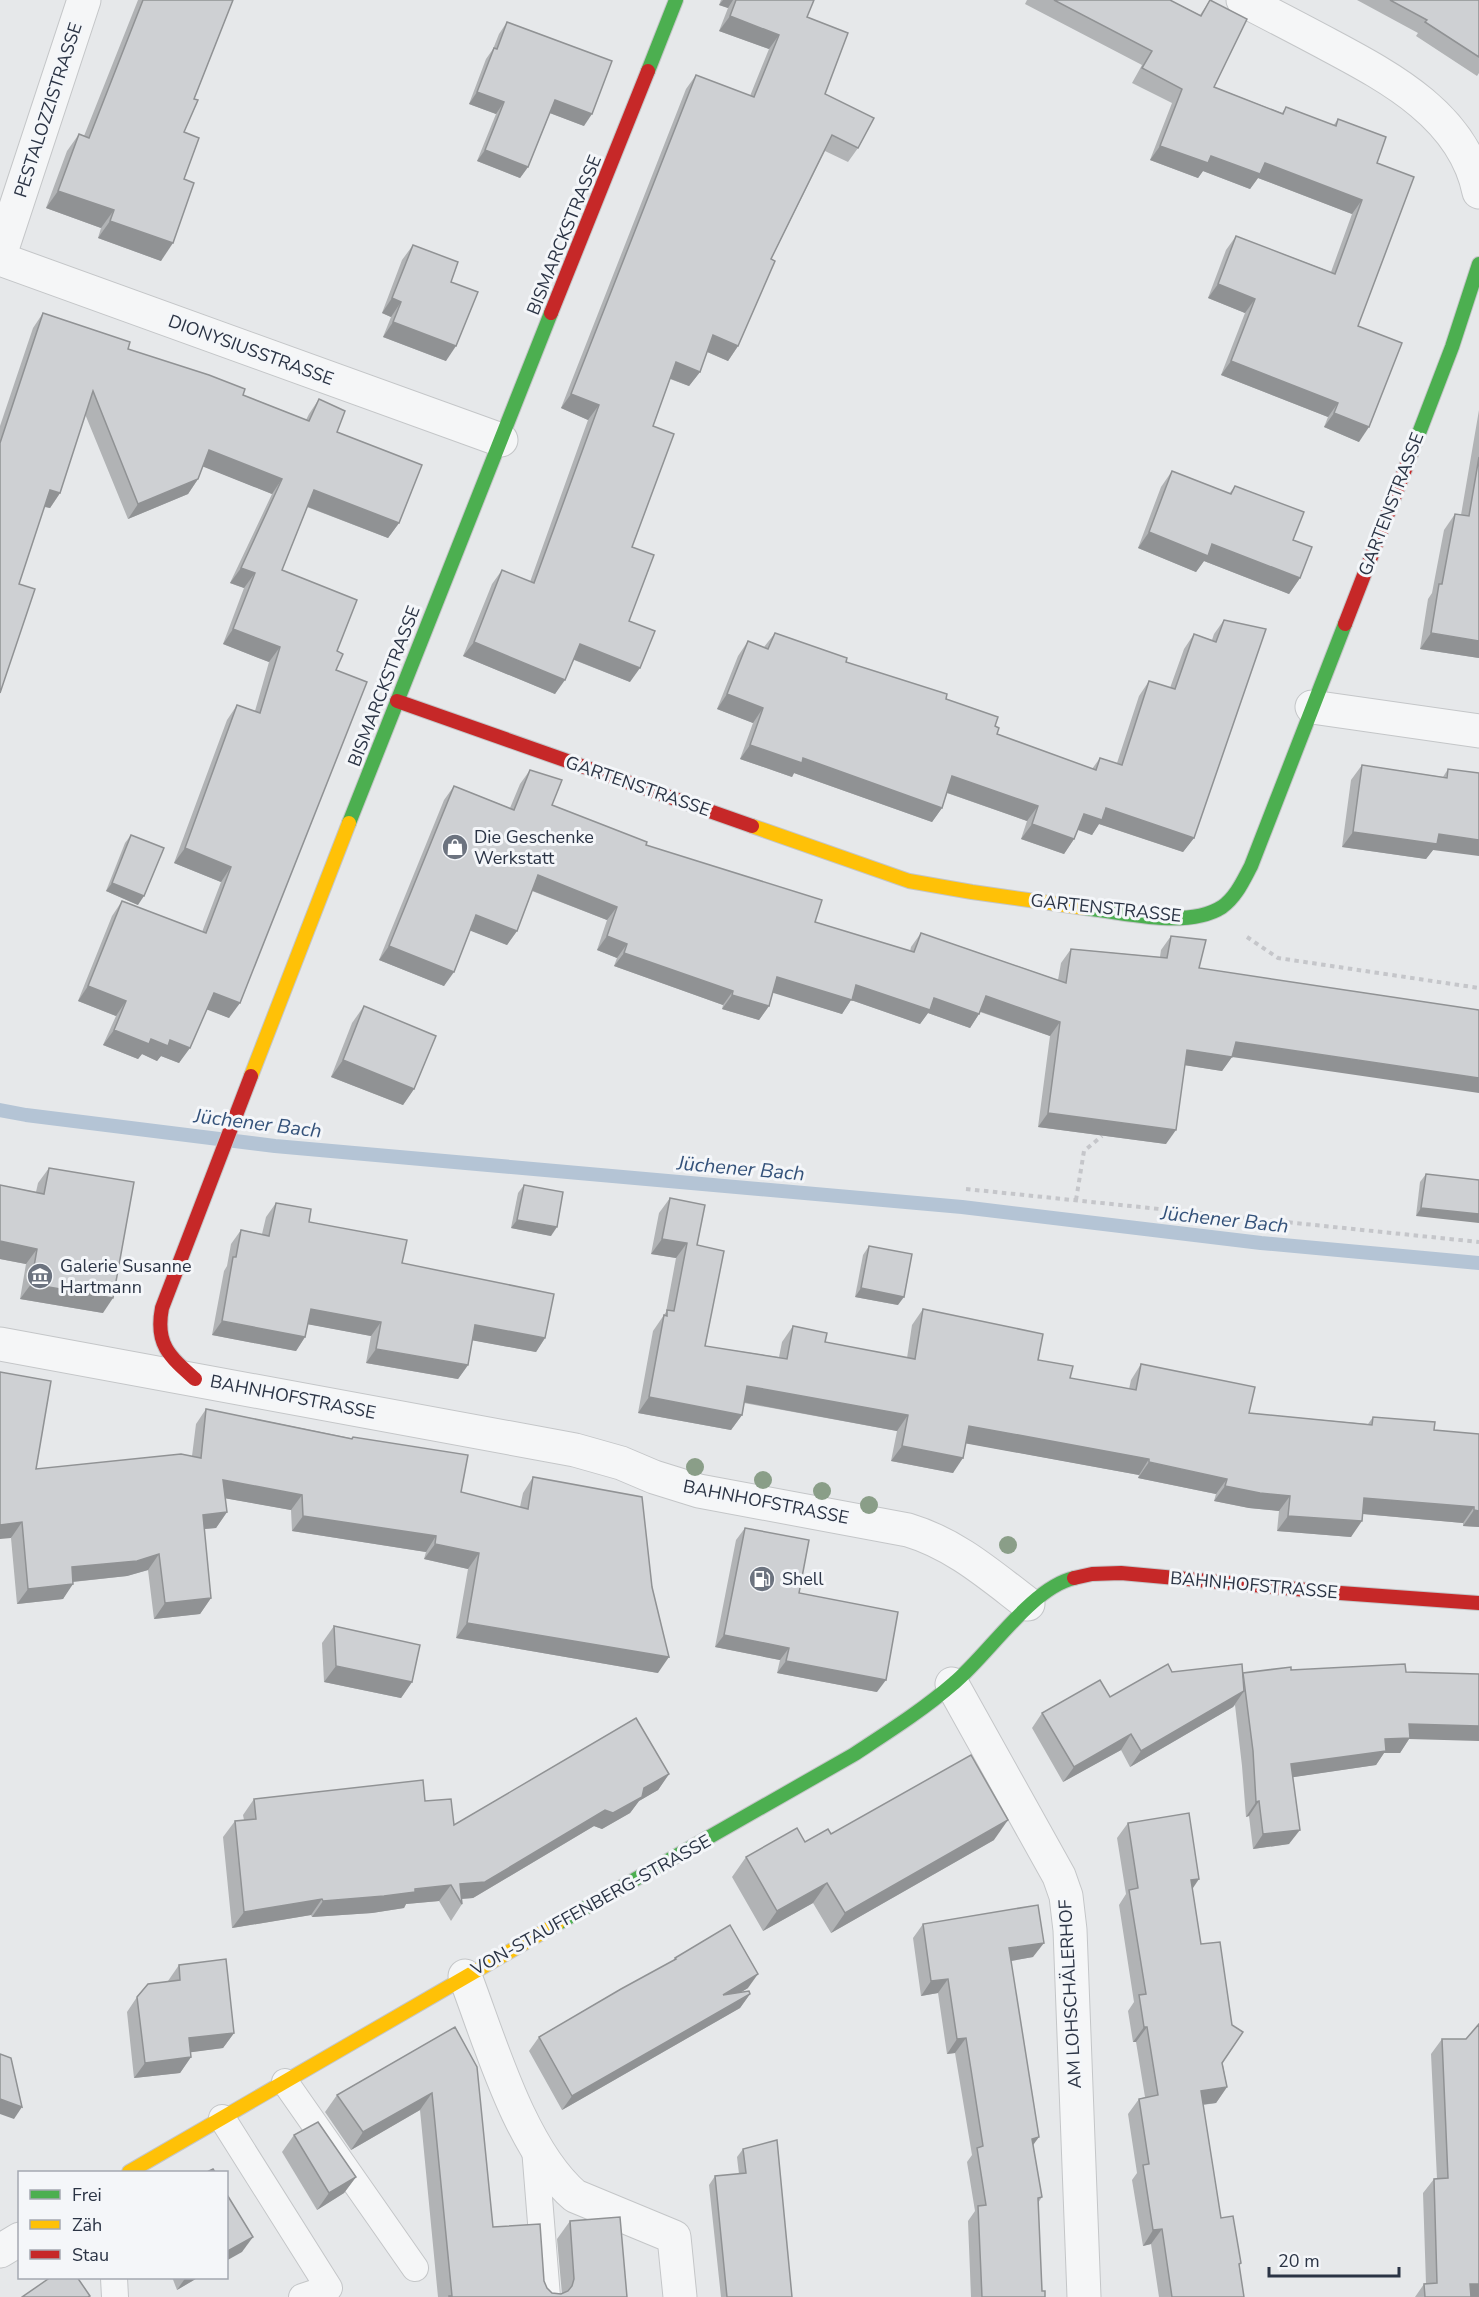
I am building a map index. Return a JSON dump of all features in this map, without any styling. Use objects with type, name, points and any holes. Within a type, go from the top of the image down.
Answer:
[{"type":"street","name":"PESTALOZZISTRASSE","points":[[0,257],[84,0]]},
{"type":"street","name":"BISMARCKSTRASSE","points":[[195,1379],[165,1349],[161,1340],[158,1324],[166,1292],[397,701],[676,0]]},
{"type":"street","points":[[1243,0],[1380,72],[1414,96],[1443,124],[1455,140],[1477,183],[1479,192]]},
{"type":"street","name":"DIONYSIUSSTRASSE","points":[[0,257],[501,440]]},
{"type":"street","name":"GARTENSTRASSE","points":[[397,701],[909,881],[987,895],[1136,914],[1191,917],[1212,913],[1234,896],[1251,866],[1452,347],[1479,264]]},
{"type":"street","points":[[1312,707],[1479,731]]},
{"type":"street","name":"BAHNHOFSTRASSE","points":[[0,1344],[575,1450],[621,1463],[654,1477],[699,1491],[908,1530],[924,1535],[958,1552],[1028,1604],[1046,1590],[1070,1578],[1107,1572],[1479,1603]]},
{"type":"street","name":"VON-STAUFFENBERG-STRASSE","points":[[131,2171],[465,1976],[854,1755],[902,1723],[969,1671],[1007,1631],[1028,1604]]},
{"type":"street","name":"AM LOHSCHÄLERHOF","points":[[952,1684],[1043,1844],[1066,1896],[1070,1930],[1084,2297]]},
{"type":"street","points":[[465,1976],[507,2087],[535,2148],[563,2186],[575,2196],[674,2237],[680,2297]]},
{"type":"street","points":[[0,2251],[18,2240]]},
{"type":"lane","points":[[285,2082],[415,2268]]},
{"type":"lane","points":[[222,2118],[329,2288],[302,2297]]},
{"type":"lane","points":[[535,2148],[547,2297]]},
{"type":"lane","points":[[114,2279],[115,2297]]},
{"type":"path","points":[[1212,913],[1278,958],[1479,988]]},
{"type":"path","points":[[1076,1200],[1084,1151],[1102,1136]]},
{"type":"path","points":[[966,1188],[1479,1242]]},
{"type":"building","points":[[143,0],[233,0],[194,99],[198,100],[184,132],[199,138],[184,179],[194,183],[173,243],[110,221],[114,210],[58,191],[79,134],[89,138]]},
{"type":"building","points":[[736,0],[814,0],[807,17],[848,33],[825,94],[874,118],[858,148],[832,135],[771,259],[775,261],[738,346],[713,335],[700,372],[676,362],[653,426],[674,434],[632,547],[654,555],[629,621],[655,631],[640,668],[580,644],[565,680],[474,642],[502,570],[534,583],[599,405],[571,394],[696,75],[754,97],[779,35],[730,16]]},
{"type":"building","points":[[1054,0],[1170,0],[1201,16],[1210,0],[1247,19],[1214,87],[1283,114],[1286,107],[1336,126],[1338,119],[1386,137],[1377,163],[1414,177],[1358,326],[1402,343],[1369,427],[1334,413],[1338,403],[1231,361],[1255,299],[1218,284],[1236,236],[1335,274],[1362,200],[1265,163],[1260,174],[1211,156],[1208,163],[1160,146],[1182,89],[1142,68],[1152,51]]},
{"type":"building","points":[[1390,0],[1479,0],[1479,57],[1425,22],[1427,20]]},
{"type":"building","points":[[507,22],[612,61],[592,114],[555,100],[528,167],[485,150],[504,102],[477,92]]},
{"type":"building","points":[[413,245],[458,262],[451,282],[478,292],[456,346],[393,322],[401,302],[392,298]]},
{"type":"building","points":[[43,313],[130,342],[128,349],[245,389],[243,395],[309,421],[319,399],[345,411],[337,432],[422,465],[399,523],[314,490],[282,570],[357,600],[337,651],[343,654],[336,670],[367,682],[240,1003],[214,993],[190,1048],[170,1040],[168,1046],[151,1039],[149,1044],[114,1030],[126,1001],[88,986],[122,901],[206,933],[231,867],[185,848],[237,705],[260,713],[280,647],[233,629],[255,573],[241,568],[282,479],[209,450],[198,479],[138,504],[93,391],[60,493],[50,490],[19,584],[35,589],[0,693],[0,443]]},
{"type":"building","points":[[1479,457],[1479,641],[1431,633],[1439,584],[1442,584],[1455,514],[1469,516]]},
{"type":"building","points":[[1172,471],[1231,494],[1235,486],[1304,512],[1293,540],[1312,547],[1300,578],[1212,544],[1208,556],[1149,532]]},
{"type":"building","points":[[1224,620],[1266,629],[1194,838],[1106,808],[1102,820],[1084,814],[1074,839],[1032,824],[1038,806],[952,776],[942,808],[803,758],[802,763],[750,745],[763,708],[727,694],[748,641],[768,649],[775,633],[847,658],[846,662],[947,694],[946,699],[998,717],[995,726],[999,728],[997,734],[1096,770],[1100,758],[1122,765],[1149,681],[1175,689],[1194,634],[1216,642]]},
{"type":"building","points":[[1362,765],[1447,778],[1448,769],[1479,773],[1479,840],[1439,834],[1437,844],[1353,832]]},
{"type":"building","points":[[530,770],[562,780],[552,805],[647,842],[646,845],[822,900],[815,922],[914,952],[921,933],[1066,983],[1071,949],[1167,958],[1171,936],[1206,940],[1199,968],[1479,1010],[1479,1078],[1236,1042],[1232,1057],[1187,1050],[1176,1130],[1048,1113],[1060,1022],[986,996],[979,1014],[934,998],[930,1010],[856,985],[852,1000],[777,977],[769,1006],[732,995],[733,991],[624,953],[627,944],[607,936],[617,907],[538,875],[517,931],[476,915],[454,972],[389,946],[454,786],[514,810]]},
{"type":"building","points":[[131,835],[164,848],[144,896],[112,883]]},
{"type":"building","points":[[364,1006],[436,1036],[414,1089],[343,1060]]},
{"type":"building","points":[[49,1168],[134,1182],[113,1298],[31,1284],[37,1249],[0,1241],[0,1185],[44,1194]]},
{"type":"building","points":[[1426,1174],[1479,1180],[1479,1214],[1421,1208]]},
{"type":"building","points":[[524,1185],[563,1192],[557,1227],[517,1220]]},
{"type":"building","points":[[670,1198],[705,1205],[697,1245],[724,1251],[705,1346],[787,1359],[793,1326],[827,1333],[825,1342],[915,1359],[923,1309],[1043,1334],[1038,1360],[1073,1366],[1070,1378],[1136,1390],[1141,1364],[1255,1387],[1249,1413],[1372,1425],[1373,1417],[1435,1422],[1434,1430],[1479,1434],[1479,1511],[1474,1510],[1474,1507],[1364,1498],[1362,1521],[1288,1516],[1290,1496],[1225,1486],[1227,1479],[1149,1462],[1149,1459],[969,1426],[963,1458],[902,1446],[908,1415],[747,1386],[742,1415],[649,1397],[664,1315],[667,1316],[667,1310],[674,1311],[687,1243],[662,1239]]},
{"type":"building","points":[[276,1203],[311,1209],[309,1222],[407,1240],[402,1263],[554,1294],[545,1338],[475,1325],[468,1365],[376,1349],[381,1322],[311,1309],[305,1337],[222,1321],[233,1257],[236,1257],[241,1230],[269,1236]]},
{"type":"building","points":[[869,1246],[912,1254],[904,1297],[861,1288]]},
{"type":"building","points":[[0,1372],[51,1381],[36,1469],[181,1454],[201,1458],[206,1409],[352,1439],[353,1437],[468,1455],[461,1492],[528,1509],[533,1477],[642,1497],[652,1587],[669,1657],[467,1623],[479,1553],[435,1544],[436,1536],[303,1516],[302,1495],[223,1480],[227,1512],[203,1515],[211,1598],[165,1603],[159,1554],[137,1561],[72,1567],[73,1584],[28,1589],[22,1522],[0,1525]]},
{"type":"building","points":[[745,1528],[809,1540],[799,1593],[898,1612],[886,1680],[786,1661],[789,1648],[724,1635]]},
{"type":"building","points":[[334,1626],[420,1645],[412,1682],[336,1666]]},
{"type":"building","points":[[1168,1664],[1172,1672],[1242,1664],[1244,1691],[1141,1751],[1131,1734],[1074,1767],[1042,1713],[1100,1680],[1110,1697]]},
{"type":"building","points":[[1405,1664],[1406,1672],[1479,1674],[1479,1726],[1409,1724],[1410,1738],[1385,1739],[1386,1751],[1291,1764],[1300,1830],[1263,1834],[1259,1801],[1256,1802],[1253,1751],[1243,1673],[1291,1667],[1291,1670]]},
{"type":"building","points":[[636,1718],[669,1774],[644,1788],[642,1797],[613,1813],[605,1810],[485,1882],[460,1884],[462,1904],[451,1885],[415,1889],[415,1892],[384,1896],[323,1901],[322,1899],[244,1912],[235,1821],[256,1819],[254,1799],[423,1780],[425,1801],[451,1799],[454,1825]]},
{"type":"building","points":[[971,1755],[1008,1820],[845,1913],[827,1883],[777,1911],[746,1857],[797,1828],[805,1842],[828,1829],[831,1834]]},
{"type":"building","points":[[1189,1813],[1199,1879],[1191,1880],[1201,1944],[1220,1942],[1232,2025],[1243,2032],[1222,2063],[1227,2087],[1201,2091],[1221,2218],[1233,2216],[1244,2297],[1172,2297],[1162,2229],[1153,2230],[1143,2165],[1149,2164],[1139,2099],[1158,2095],[1147,2027],[1144,2027],[1139,1995],[1146,1994],[1129,1890],[1138,1888],[1128,1823]]},
{"type":"building","points":[[1038,1905],[1044,1943],[1009,1948],[1039,2137],[1032,2139],[1042,2197],[1038,2198],[1042,2291],[1045,2291],[1045,2297],[982,2297],[978,2206],[986,2205],[977,2148],[983,2146],[966,2038],[957,2039],[948,1979],[931,1981],[923,1924]]},
{"type":"building","points":[[730,1925],[758,1974],[723,1995],[749,1991],[750,1994],[572,2096],[539,2037],[676,1959]]},
{"type":"building","points":[[226,1959],[234,2033],[189,2038],[191,2057],[145,2063],[137,1997],[148,1984],[180,1980],[179,1965]]},
{"type":"building","points":[[1479,2024],[1479,2284],[1470,2284],[1471,2297],[1425,2297],[1424,2284],[1437,2283],[1434,2179],[1448,2178],[1442,2039],[1466,2039]]},
{"type":"building","points":[[455,2027],[477,2067],[493,2227],[540,2224],[544,2281],[552,2293],[561,2294],[568,2291],[574,2279],[570,2221],[620,2217],[627,2297],[449,2297],[452,2296],[432,2093],[363,2132],[337,2095]]},
{"type":"building","points":[[0,2054],[11,2058],[22,2107],[0,2099]]},
{"type":"building","points":[[318,2122],[356,2177],[329,2193],[294,2135]]},
{"type":"building","points":[[777,2140],[792,2297],[727,2297],[715,2176],[746,2173],[743,2149]]},
{"type":"building","points":[[228,2196],[253,2237],[228,2251]]},
{"type":"building","points":[[48,2279],[78,2279],[90,2296],[88,2297],[22,2297]]},
{"type":"waterway","name":"Jüchener Bach","points":[[0,1110],[275,1146],[962,1207],[1261,1243],[1479,1263]]},
{"type":"traffic: fast","points":[[648,71],[676,0]]},
{"type":"traffic: fast","points":[[1411,454],[1452,347],[1479,264]]},
{"type":"traffic: fast","points":[[349,823],[551,313]]},
{"type":"traffic: fast","points":[[1085,908],[1155,918],[1192,917],[1208,914],[1222,907],[1231,898],[1251,866],[1345,624]]},
{"type":"traffic: fast","points":[[557,1924],[853,1755],[892,1729],[954,1683],[1026,1608],[1058,1584],[1074,1578]]},
{"type":"traffic: slow","points":[[251,1076],[349,823]]},
{"type":"traffic: slow","points":[[752,826],[909,881],[1085,908]]},
{"type":"traffic: slow","points":[[131,2171],[557,1924]]},
{"type":"traffic: jam","points":[[551,313],[648,71]]},
{"type":"traffic: jam","points":[[1345,624],[1411,454]]},
{"type":"traffic: jam","points":[[397,701],[752,826]]},
{"type":"traffic: jam","points":[[195,1379],[171,1356],[166,1348],[161,1331],[162,1308],[251,1076]]},
{"type":"traffic: jam","points":[[1074,1578],[1092,1574],[1121,1573],[1479,1603]]},
{"type":"place","name":"Die Geschenke Werkstatt","points":[[455,847]]},
{"type":"place","name":"Galerie Susanne Hartmann","points":[[40,1276]]},
{"type":"place","name":"Shell","points":[[762,1579]]}]
